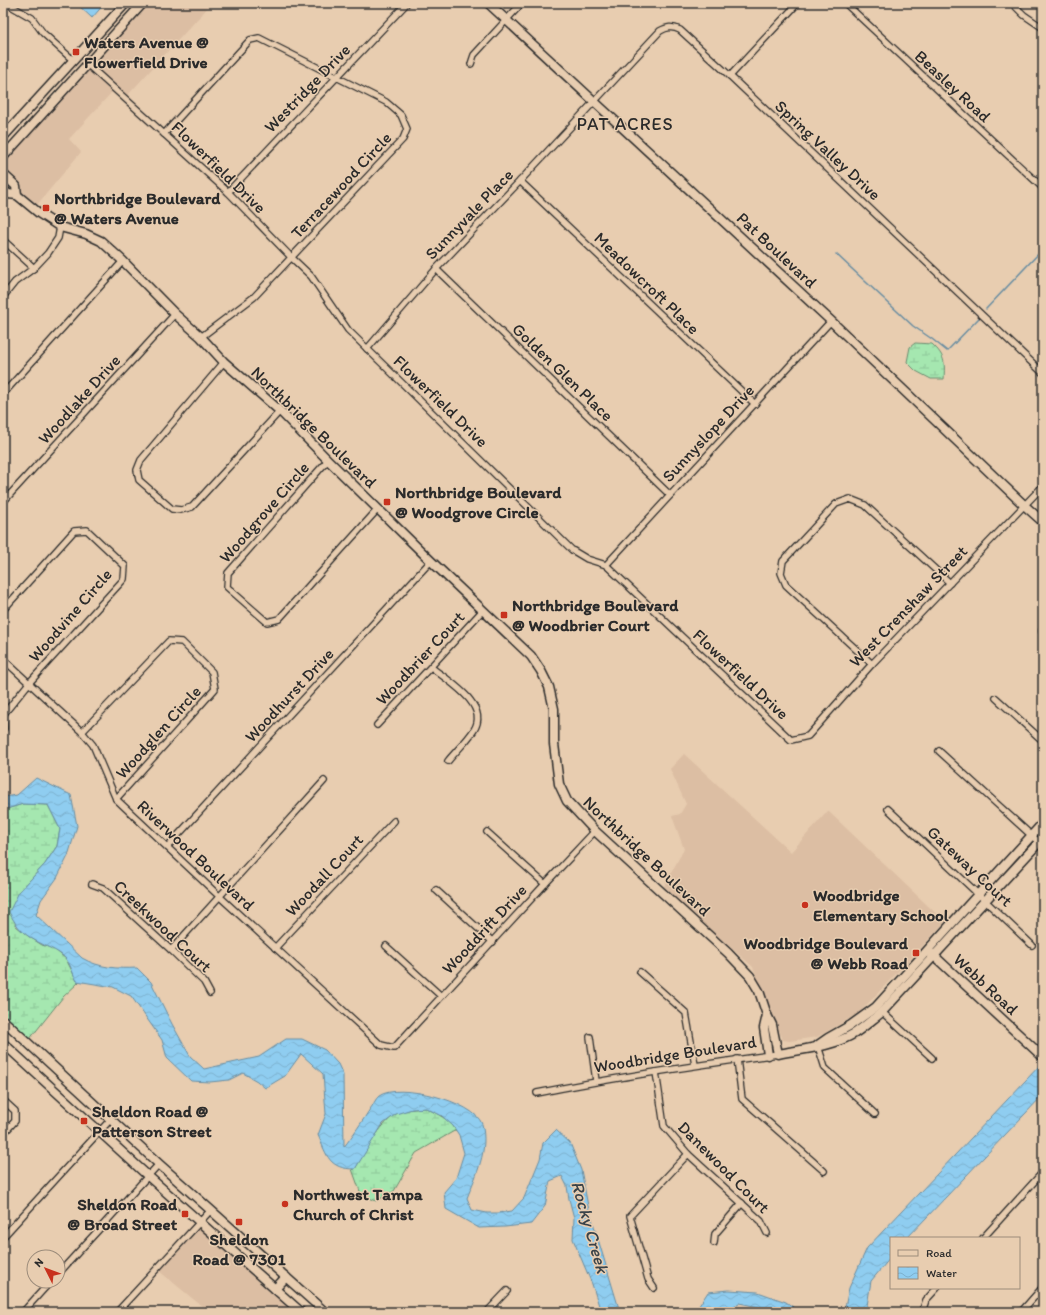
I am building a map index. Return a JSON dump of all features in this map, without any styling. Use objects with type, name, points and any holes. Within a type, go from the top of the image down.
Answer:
[{"type":"street","points":[[6,3],[32,18],[43,33],[72,63],[70,76],[62,92]]},
{"type":"street","points":[[3,138],[126,3]]},
{"type":"street","points":[[3,157],[143,3]]},
{"type":"street","name":"Westridge Drive","points":[[228,192],[407,3]]},
{"type":"street","name":"Pat Boulevard","points":[[488,3],[832,321],[1043,522]]},
{"type":"street","points":[[471,64],[474,55],[522,3]]},
{"type":"street","points":[[730,76],[798,3]]},
{"type":"street","name":"Beasley Road","points":[[845,3],[1043,188]]},
{"type":"street","points":[[1012,3],[1024,15],[1043,28]]},
{"type":"street","points":[[87,64],[88,56],[92,49],[116,21],[117,13]]},
{"type":"street","name":"Spring Valley Drive","points":[[594,102],[660,31],[668,27],[675,27],[680,30],[1043,373]]},
{"type":"street","name":"Terracewood Circle","points":[[164,134],[250,40],[259,38],[386,102],[401,115],[407,129],[403,139],[254,297],[201,337]]},
{"type":"street","name":"Flowerfield Drive","points":[[87,64],[228,192],[311,276],[348,330],[572,550],[586,559],[606,565],[791,740]]},
{"type":"street","name":"Sunnyvale Place","points":[[367,349],[436,269],[520,182],[594,102]]},
{"type":"street","name":"Northbridge Boulevard","points":[[3,174],[16,186],[17,195]]},
{"type":"street","name":"Meadowcroft Place","points":[[520,182],[755,404]]},
{"type":"street","name":"Northbridge Boulevard","points":[[3,189],[8,194],[17,195],[40,214],[60,227],[86,234],[101,241],[123,261],[175,314],[201,337],[224,362],[280,411],[431,561],[531,656],[549,687],[554,709],[554,744],[559,784],[567,801],[595,831],[740,965],[750,976],[759,991],[772,1025],[778,1054]]},
{"type":"street","points":[[3,297],[15,282],[34,268],[48,253],[58,238],[60,227]]},
{"type":"street","points":[[3,240],[34,268]]},
{"type":"street","points":[[3,394],[123,261]]},
{"type":"street","name":"Golden Glen Place","points":[[436,269],[670,495]]},
{"type":"street","name":"Woodlake Drive","points":[[3,502],[175,314]]},
{"type":"street","name":"Sunnyslope Drive","points":[[606,565],[832,321]]},
{"type":"street","points":[[224,362],[141,460],[137,470],[139,480],[172,509],[181,510],[192,507],[280,411]]},
{"type":"street","name":"Woodgrove Circle","points":[[328,460],[228,573],[227,587],[267,622],[279,619],[378,509]]},
{"type":"street","name":"West Crenshaw Street","points":[[791,740],[808,736],[872,664],[1043,486]]},
{"type":"street","points":[[872,664],[786,585],[781,573],[783,561],[836,504],[850,499],[864,505],[950,583]]},
{"type":"street","name":"Woodvine Circle","points":[[3,610],[74,531],[87,530],[125,566],[124,579],[29,683]]},
{"type":"street","name":"Woodhurst Drive","points":[[167,847],[431,561]]},
{"type":"street","name":"Woodbrier Court","points":[[377,725],[483,610]]},
{"type":"street","name":"Woodglen Circle","points":[[82,732],[169,641],[182,642],[212,672],[215,689],[116,799]]},
{"type":"street","name":"Riverwood Boulevard","points":[[3,659],[82,732],[93,745],[116,799],[275,948],[382,1045],[394,1048]]},
{"type":"street","points":[[431,667],[467,696],[476,709],[478,720],[474,730],[448,761]]},
{"type":"street","points":[[4,728],[4,715],[29,683]]},
{"type":"street","points":[[996,698],[1043,741]]},
{"type":"street","points":[[939,751],[1032,835],[1042,842]]},
{"type":"street","points":[[171,950],[324,781]]},
{"type":"street","name":"Gateway Court","points":[[888,809],[979,893],[1032,945]]},
{"type":"street","name":"Woodall Court","points":[[275,948],[394,821]]},
{"type":"street","name":"Woodbridge Boulevard","points":[[537,1093],[596,1081],[695,1065],[778,1054],[829,1044],[856,1032],[882,1012],[979,893],[1043,823]]},
{"type":"street","name":"Wooddrift Drive","points":[[394,1048],[595,831]]},
{"type":"street","points":[[487,832],[545,884]]},
{"type":"street","name":"Woodbridge Boulevard","points":[[818,1046],[876,1007],[1042,842]]},
{"type":"street","name":"Creekwood Court","points":[[92,884],[103,888],[171,950],[204,982],[210,993]]},
{"type":"street","points":[[436,890],[493,942]]},
{"type":"street","points":[[386,946],[441,996]]},
{"type":"street","name":"Webb Road","points":[[930,953],[1043,1056]]},
{"type":"street","points":[[640,972],[686,1013],[695,1065]]},
{"type":"street","points":[[882,1012],[932,1058]]},
{"type":"street","name":"Northbridge Boulevard","points":[[767,1015],[764,1028],[768,1055]]},
{"type":"street","points":[[3,1020],[210,1211],[325,1312]]},
{"type":"street","points":[[590,1037],[596,1081]]},
{"type":"street","points":[[3,1043],[99,1132],[301,1312]]},
{"type":"street","points":[[818,1046],[825,1068],[876,1114]]},
{"type":"street","points":[[737,1059],[742,1098],[824,1172]]},
{"type":"street","name":"Danewood Court","points":[[656,1072],[664,1126],[688,1154],[761,1221],[767,1233]]},
{"type":"street","points":[[3,1100],[15,1111],[15,1121],[3,1134]]},
{"type":"street","points":[[3,1237],[110,1119]]},
{"type":"street","points":[[654,1288],[648,1280],[630,1216],[688,1154]]},
{"type":"street","points":[[66,1265],[159,1164]]},
{"type":"street","points":[[984,1237],[1043,1172]]},
{"type":"street","points":[[714,1243],[715,1234],[742,1203]]},
{"type":"street","points":[[117,1312],[210,1211]]},
{"type":"street","points":[[275,1289],[286,1277]]},
{"type":"street","points":[[1020,1312],[1043,1287]]},
{"type":"street","points":[[23,1312],[44,1289]]},
{"type":"street","points":[[922,1312],[926,1300],[936,1289]]},
{"type":"street","points":[[487,1312],[508,1291]]},
{"type":"shaded area","points":[[150,3],[212,3],[127,96],[93,65]]},
{"type":"shaded area","points":[[89,70],[116,94],[112,92],[69,139],[81,152],[36,206],[21,193],[18,183],[3,170],[3,164]]},
{"type":"shaded area","name":"Woodbridge Elementary School","points":[[684,754],[791,852],[828,811],[945,922],[858,1014],[817,1037],[790,1041],[783,1040],[753,967],[663,888],[684,849],[672,816],[680,814],[686,804],[670,769]]},
{"type":"shaded area","points":[[200,1228],[262,1285],[296,1312],[209,1312],[159,1271]]},
{"type":"green space","points":[[915,343],[932,344],[940,352],[944,364],[944,379],[931,379],[916,371],[907,362],[910,347]]},
{"type":"green space","points":[[23,804],[48,805],[60,829],[57,846],[45,864],[19,892],[15,925],[28,936],[42,945],[54,949],[66,959],[77,981],[79,982],[63,997],[29,1040],[3,1015],[3,810]]},
{"type":"green space","points":[[426,1108],[446,1120],[456,1130],[416,1153],[394,1191],[376,1201],[361,1194],[352,1169],[355,1169],[384,1124],[399,1112]]},
{"type":"water","points":[[76,3],[105,3],[92,18]]},
{"type":"water","name":"Rocky Creek","points":[[36,778],[71,795],[77,826],[68,856],[57,878],[41,900],[36,915],[82,958],[102,966],[137,968],[151,982],[190,1056],[204,1069],[259,1057],[286,1039],[302,1039],[325,1050],[338,1064],[343,1075],[344,1147],[378,1097],[389,1092],[402,1091],[435,1096],[451,1101],[465,1108],[476,1116],[482,1124],[484,1134],[483,1153],[478,1171],[467,1198],[472,1210],[487,1213],[512,1211],[524,1198],[540,1159],[543,1143],[556,1130],[570,1143],[581,1170],[588,1206],[620,1312],[601,1312],[592,1284],[573,1239],[574,1218],[567,1186],[562,1176],[550,1181],[545,1206],[531,1224],[479,1228],[446,1209],[444,1192],[456,1178],[464,1153],[459,1135],[453,1126],[442,1116],[426,1108],[412,1109],[396,1114],[383,1124],[355,1169],[340,1167],[330,1160],[318,1135],[326,1114],[323,1074],[301,1054],[285,1076],[265,1088],[257,1081],[243,1073],[229,1080],[210,1082],[191,1081],[167,1058],[162,1040],[131,996],[113,987],[77,981],[69,964],[61,954],[36,941],[22,931],[15,923],[9,912],[19,892],[45,864],[57,846],[60,829],[48,805],[23,804],[3,810],[3,797],[17,795]]},
{"type":"water","points":[[1043,1062],[1043,1095],[908,1237],[890,1237],[890,1258],[871,1281],[866,1312],[844,1312],[849,1288],[867,1248]]},
{"type":"water","points":[[729,1290],[758,1292],[786,1302],[793,1307],[795,1312],[766,1312],[759,1307],[739,1303],[724,1312],[695,1312],[708,1292]]},
{"type":"waterway","points":[[986,309],[1043,249]]},
{"type":"waterway","points":[[836,254],[913,326],[947,351],[979,318]]},
{"type":"place","name":"Waters Avenue @ Flowerfield Drive","points":[[76,52]]},
{"type":"place","name":"Northbridge Boulevard @ Waters Avenue","points":[[46,208]]},
{"type":"place","name":"Northbridge Boulevard @ Woodgrove Circle","points":[[387,502]]},
{"type":"place","name":"Northbridge Boulevard @ Woodbrier Court","points":[[504,615]]},
{"type":"place","name":"Woodbridge Elementary School","points":[[805,905]]},
{"type":"place","name":"Woodbridge Boulevard @ Webb Road","points":[[916,953]]},
{"type":"place","name":"Sheldon Road @ Patterson Street","points":[[84,1121]]},
{"type":"place","name":"Northwest Tampa Church of Christ","points":[[285,1204]]},
{"type":"place","name":"Sheldon Road @ Broad Street","points":[[185,1214]]},
{"type":"place","name":"Sheldon Road @ 7301","points":[[239,1222]]},
{"type":"district","name":"PAT ACRES","points":[[625,124]]}]
